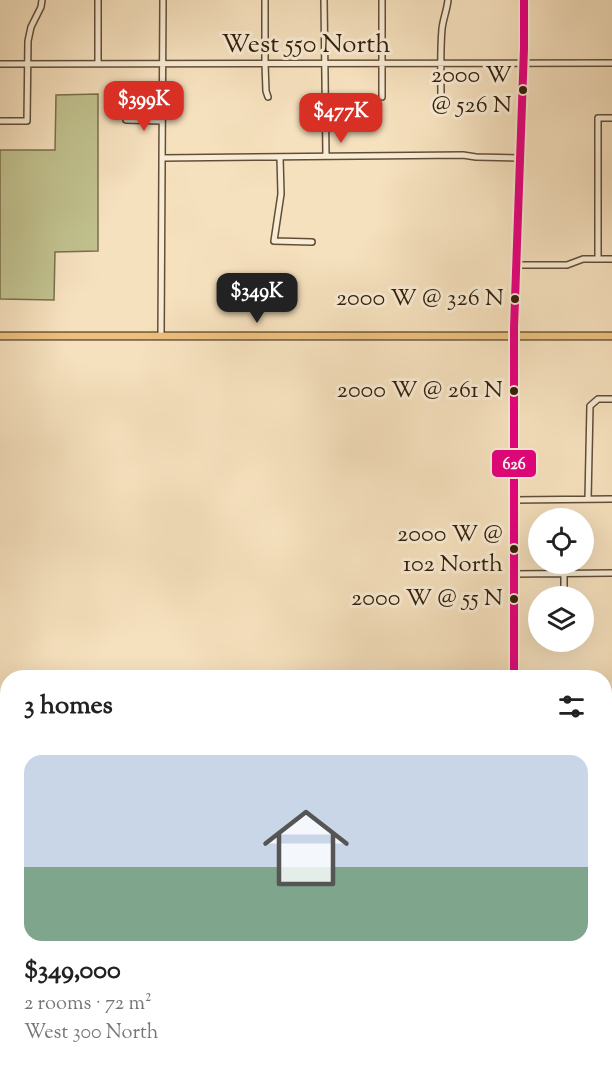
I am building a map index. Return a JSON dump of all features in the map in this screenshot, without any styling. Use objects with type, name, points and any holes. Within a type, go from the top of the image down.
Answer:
[{"type":"main road","points":[[514,670],[515,265],[524,64],[524,0]]},
{"type":"main road","points":[[0,336],[612,336]]},
{"type":"street","points":[[0,121],[27,121],[28,41],[42,0]]},
{"type":"street","points":[[98,0],[98,64]]},
{"type":"street","points":[[161,335],[163,0]]},
{"type":"street","points":[[265,0],[265,64],[268,97]]},
{"type":"street","points":[[324,0],[326,156]]},
{"type":"street","points":[[382,0],[382,97]]},
{"type":"street","points":[[441,97],[442,27],[448,0]]},
{"type":"street","name":"West 550 North","points":[[0,64],[612,63]]},
{"type":"street","points":[[598,259],[598,118],[612,118]]},
{"type":"street","points":[[126,120],[162,121]]},
{"type":"street","points":[[162,158],[463,155],[519,158]]},
{"type":"street","points":[[280,157],[281,194],[274,241],[312,242]]},
{"type":"street","points":[[515,265],[567,265],[583,259],[612,259]]},
{"type":"street","points":[[588,499],[590,406],[598,399],[612,399]]},
{"type":"street","points":[[514,500],[612,499]]},
{"type":"street","points":[[594,573],[612,573]]},
{"type":"street","points":[[514,574],[528,574]]},
{"type":"green space","points":[[98,94],[98,251],[55,252],[54,300],[0,299],[0,150],[55,150],[56,95]]},
{"type":"transit line","name":"626","points":[[514,670],[514,328],[524,0]]},
{"type":"place","name":"2000 W @ 526 N","points":[[523,90]]},
{"type":"place","name":"2000 W @ 326 N","points":[[515,299]]},
{"type":"place","name":"2000 W @ 261 N","points":[[514,391]]},
{"type":"place","name":"2000 W @ 102 North","points":[[514,549]]},
{"type":"place","name":"2000 W @ 55 N","points":[[514,599]]}]
